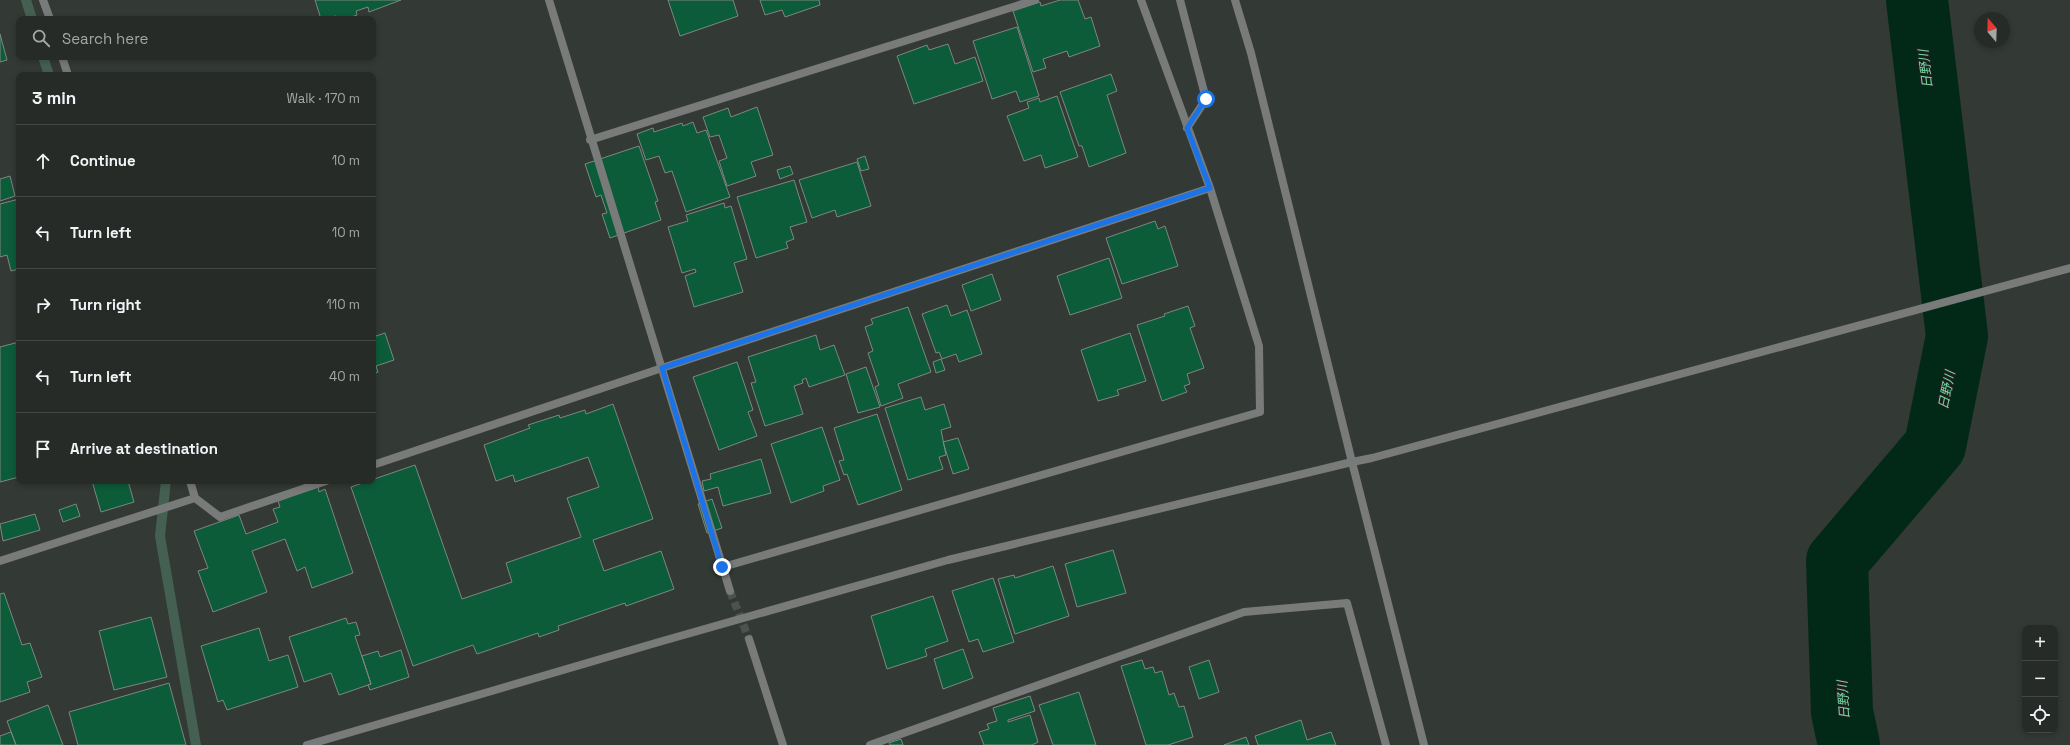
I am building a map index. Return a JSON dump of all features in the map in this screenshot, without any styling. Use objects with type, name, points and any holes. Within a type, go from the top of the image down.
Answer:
[{"type":"street","points":[[43,0],[49,16]]},
{"type":"street","points":[[549,0],[590,140],[730,591]]},
{"type":"street","points":[[590,140],[1035,0]]},
{"type":"street","points":[[722,567],[1260,412],[1259,346],[1210,188],[1140,0]]},
{"type":"street","points":[[1180,0],[1206,99],[1187,128]]},
{"type":"street","points":[[1235,0],[1251,53],[1352,462],[1424,745]]},
{"type":"street","points":[[63,60],[67,72]]},
{"type":"street","points":[[376,464],[662,368],[1210,188]]},
{"type":"street","points":[[307,745],[659,642],[948,560],[1372,458],[2070,268]]},
{"type":"street","points":[[191,484],[195,498],[220,516],[317,484]]},
{"type":"street","points":[[0,561],[195,498]]},
{"type":"street","points":[[870,745],[1244,612],[1347,603],[1386,745]]},
{"type":"street","points":[[749,638],[783,745]]},
{"type":"building","points":[[315,0],[401,0],[369,12],[368,7],[356,11],[357,15],[354,16],[320,16]]},
{"type":"building","points":[[668,0],[733,0],[738,16],[680,36]]},
{"type":"building","points":[[760,0],[819,0],[820,5],[785,17],[782,10],[765,15]]},
{"type":"building","points":[[1060,0],[1078,0],[1085,19],[1091,17],[1100,46],[1069,57],[1067,51],[1043,59],[1046,68],[1033,72],[1013,11],[1040,2],[1041,6]]},
{"type":"building","points":[[1017,27],[1039,96],[1020,102],[1016,91],[992,99],[973,41]]},
{"type":"building","points":[[0,34],[7,60],[0,62]]},
{"type":"building","points":[[948,44],[955,64],[975,57],[983,81],[914,104],[897,56],[927,45],[929,50]]},
{"type":"building","points":[[1111,74],[1117,91],[1107,95],[1126,153],[1089,167],[1082,146],[1079,146],[1060,92]]},
{"type":"building","points":[[1057,96],[1078,157],[1045,168],[1041,155],[1024,161],[1007,116],[1029,108],[1027,102],[1039,98],[1040,102]]},
{"type":"building","points":[[757,107],[773,155],[751,162],[756,176],[727,186],[719,161],[727,158],[719,135],[710,137],[703,117],[728,108],[731,117]]},
{"type":"building","points":[[693,122],[697,133],[706,130],[730,197],[686,212],[672,171],[665,173],[659,156],[646,160],[637,134],[653,128],[654,132],[682,123],[683,126]]},
{"type":"building","points":[[639,146],[658,201],[655,202],[661,220],[610,238],[602,214],[607,213],[601,195],[596,197],[585,164]]},
{"type":"building","points":[[865,156],[869,169],[861,171],[857,159]]},
{"type":"building","points":[[857,162],[871,206],[837,217],[835,210],[812,218],[799,180]]},
{"type":"building","points":[[790,166],[793,174],[780,179],[777,170]]},
{"type":"building","points":[[10,176],[15,196],[0,201],[0,179]]},
{"type":"building","points":[[794,180],[807,222],[790,227],[794,239],[786,242],[788,248],[756,258],[737,197]]},
{"type":"building","points":[[16,200],[16,270],[11,271],[7,255],[0,257],[0,204]]},
{"type":"building","points":[[724,203],[725,208],[731,206],[747,259],[734,263],[743,292],[694,307],[685,276],[696,272],[695,269],[682,273],[668,227],[688,221],[686,215]]},
{"type":"building","points":[[1155,221],[1158,229],[1165,226],[1178,266],[1122,284],[1106,238]]},
{"type":"building","points":[[1109,258],[1122,298],[1070,315],[1057,276]]},
{"type":"building","points":[[992,274],[1001,300],[971,311],[962,285]]},
{"type":"building","points":[[947,305],[951,316],[967,310],[982,354],[959,362],[956,354],[942,359],[939,352],[936,353],[922,314]]},
{"type":"building","points":[[1188,306],[1195,326],[1190,328],[1204,368],[1187,374],[1190,384],[1184,386],[1187,392],[1162,401],[1137,325],[1165,316],[1164,314]]},
{"type":"building","points":[[908,307],[931,372],[898,384],[903,398],[881,406],[875,387],[879,385],[868,353],[873,351],[865,327],[873,324],[871,319]]},
{"type":"building","points":[[385,333],[394,360],[376,366],[376,336]]},
{"type":"building","points":[[1130,333],[1146,381],[1117,390],[1119,395],[1098,401],[1081,350]]},
{"type":"building","points":[[816,335],[820,350],[834,345],[845,375],[809,387],[806,378],[802,380],[803,383],[794,386],[803,414],[765,426],[751,383],[756,382],[748,357]]},
{"type":"building","points":[[16,343],[16,478],[0,482],[0,347]]},
{"type":"building","points":[[941,359],[945,370],[936,373],[933,362]]},
{"type":"building","points":[[737,362],[753,410],[748,412],[757,436],[719,450],[693,377]]},
{"type":"building","points":[[866,367],[880,407],[858,413],[846,374]]},
{"type":"building","points":[[921,397],[925,410],[944,404],[951,427],[941,430],[946,455],[939,457],[943,469],[908,480],[885,408]]},
{"type":"building","points":[[613,404],[653,519],[593,540],[604,571],[661,551],[674,589],[626,606],[625,603],[558,626],[559,630],[539,637],[538,633],[477,654],[473,645],[413,666],[351,487],[360,484],[376,484],[376,478],[415,465],[462,599],[512,582],[506,563],[581,537],[567,498],[599,487],[588,457],[515,482],[513,475],[496,481],[484,445],[530,428],[528,425],[559,415],[560,418],[585,410],[586,414]]},
{"type":"building","points":[[877,414],[902,490],[858,505],[847,474],[844,475],[839,461],[844,460],[834,428]]},
{"type":"building","points":[[822,427],[840,480],[823,486],[824,491],[791,503],[771,444]]},
{"type":"building","points":[[958,438],[969,469],[953,474],[943,442]]},
{"type":"building","points":[[761,459],[771,493],[723,506],[718,487],[704,491],[702,481],[711,479],[710,474]]},
{"type":"building","points":[[93,484],[129,484],[134,502],[101,512]]},
{"type":"building","points":[[318,486],[319,492],[325,489],[353,573],[312,588],[305,567],[297,571],[285,539],[252,551],[267,592],[213,612],[198,571],[208,568],[194,531],[239,515],[246,534],[278,522],[273,509],[280,507],[278,501]]},
{"type":"building","points":[[712,499],[722,528],[707,533],[698,504]]},
{"type":"building","points":[[76,504],[80,516],[63,522],[59,510]]},
{"type":"building","points":[[35,514],[40,530],[3,541],[0,524]]},
{"type":"building","points":[[1113,550],[1126,593],[1077,607],[1065,564]]},
{"type":"building","points":[[1053,566],[1069,616],[1015,634],[998,579],[1014,575],[1015,578]]},
{"type":"building","points":[[993,578],[1014,642],[983,652],[978,639],[969,642],[952,591]]},
{"type":"building","points":[[4,593],[22,645],[30,643],[42,677],[27,682],[30,692],[0,702],[0,594]]},
{"type":"building","points":[[933,596],[948,641],[925,649],[927,656],[887,669],[871,616]]},
{"type":"building","points":[[151,617],[167,677],[114,690],[99,631]]},
{"type":"building","points":[[346,618],[348,624],[356,622],[360,635],[355,636],[371,684],[339,695],[331,673],[304,682],[289,637]]},
{"type":"building","points":[[259,628],[269,661],[288,655],[298,687],[227,710],[223,700],[218,702],[201,646]]},
{"type":"building","points":[[963,649],[973,678],[943,689],[934,659]]},
{"type":"building","points":[[401,650],[409,677],[370,690],[368,685],[371,684],[362,656],[378,651],[380,657]]},
{"type":"building","points":[[1142,660],[1145,669],[1153,667],[1155,673],[1162,671],[1169,695],[1174,693],[1179,707],[1184,706],[1193,737],[1168,745],[1146,745],[1121,666]]},
{"type":"building","points":[[1209,660],[1219,692],[1199,699],[1189,667]]},
{"type":"building","points":[[169,683],[186,745],[78,745],[69,712]]},
{"type":"building","points":[[1079,692],[1096,745],[1053,745],[1039,705]]},
{"type":"building","points":[[1030,696],[1035,711],[1008,720],[1008,722],[1030,715],[1038,742],[1032,745],[984,745],[979,732],[989,729],[987,724],[997,721],[993,708]]},
{"type":"building","points":[[48,705],[63,745],[16,745],[7,721]]},
{"type":"building","points":[[1301,720],[1307,740],[1331,732],[1336,745],[1258,745],[1255,736]]},
{"type":"building","points":[[11,732],[16,745],[0,745],[0,736]]},
{"type":"building","points":[[1246,737],[1249,745],[1224,745]]},
{"type":"building","points":[[901,739],[903,745],[890,745],[889,743]]},
{"type":"waterway","points":[[26,0],[31,16]]},
{"type":"waterway","name":"日野川","points":[[1849,745],[1842,712],[1837,561],[1935,446],[1957,336],[1917,0]]},
{"type":"waterway","points":[[44,60],[48,72]]},
{"type":"waterway","points":[[166,484],[160,536],[196,745]]},
{"type":"tunnel","points":[[730,591],[749,639]]},
{"type":"route","points":[[722,567],[662,368],[1210,188],[1187,128],[1206,99]]}]
